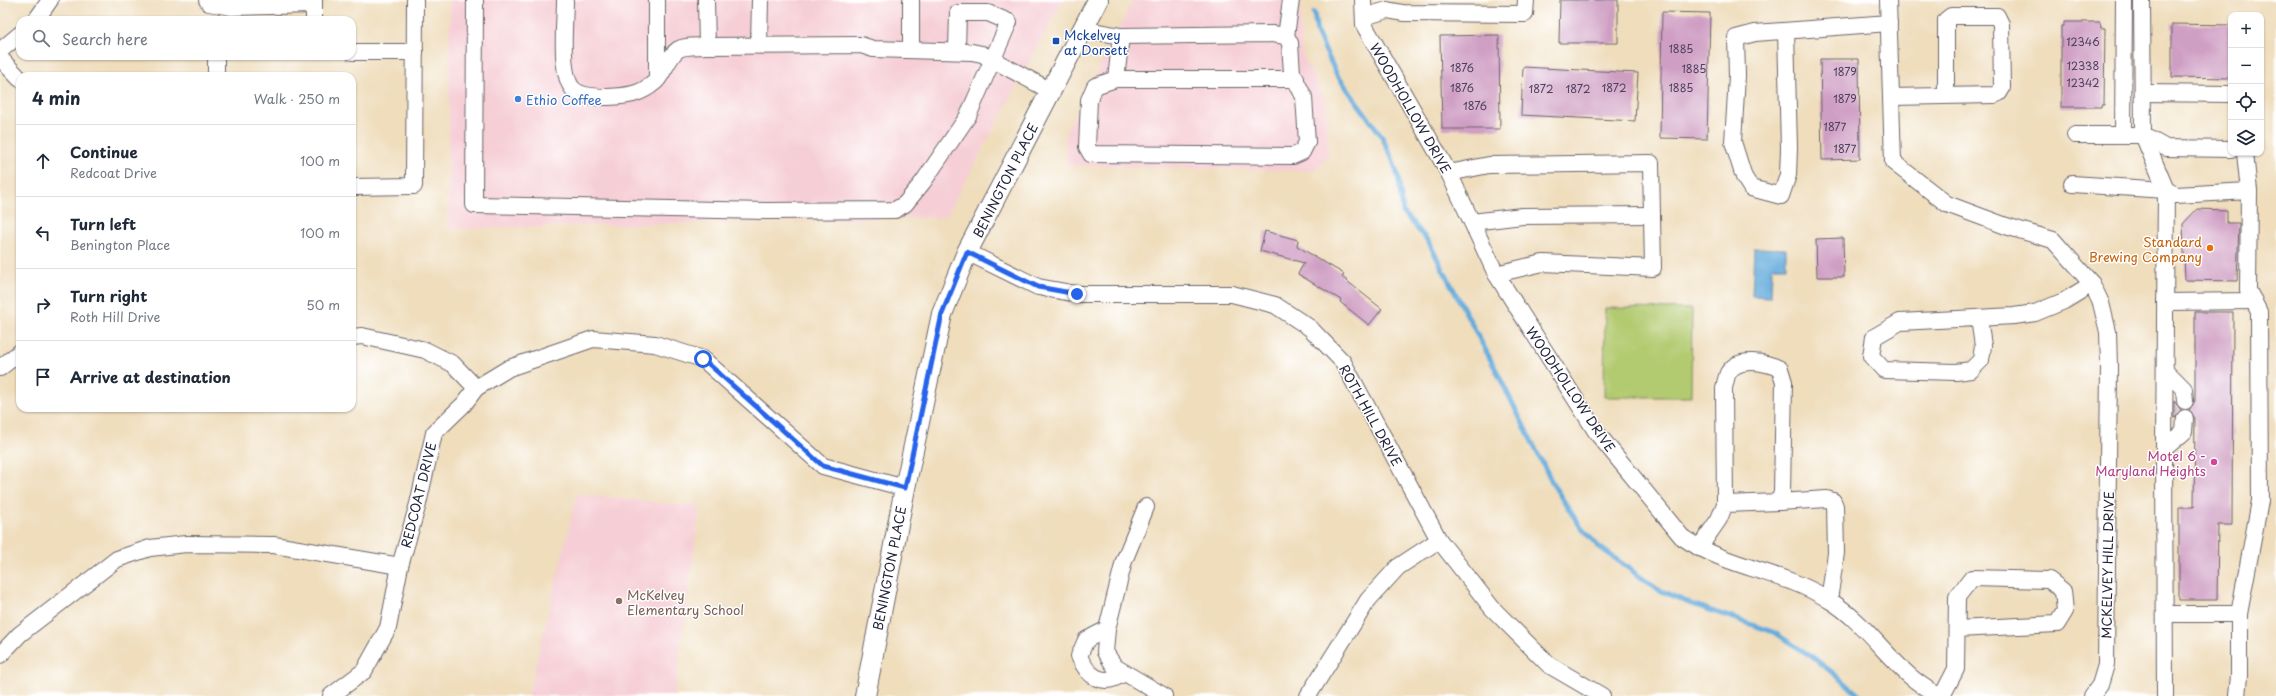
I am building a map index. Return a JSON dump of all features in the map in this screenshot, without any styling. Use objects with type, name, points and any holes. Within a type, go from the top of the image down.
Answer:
[{"type":"main road","name":"BENINGTON PLACE","points":[[865,696],[905,488],[942,314],[967,252],[1082,29],[1092,2]]},
{"type":"street","points":[[39,16],[50,0]]},
{"type":"street","points":[[207,0],[209,3],[232,7],[314,8]]},
{"type":"street","points":[[356,187],[414,186],[415,0]]},
{"type":"street","points":[[475,0],[474,205],[758,210],[895,210],[905,204],[923,182],[968,116],[1009,22],[988,13],[958,13],[957,51]]},
{"type":"street","points":[[565,0],[565,70],[570,85],[575,91],[594,98],[629,96],[641,92],[657,81],[675,50],[681,47],[759,44],[861,45],[873,49],[957,51],[982,54],[1051,91]]},
{"type":"street","points":[[657,0],[657,81]]},
{"type":"street","points":[[706,0],[707,46]]},
{"type":"street","points":[[759,44],[760,0]]},
{"type":"street","points":[[911,0],[911,50]]},
{"type":"street","points":[[1291,0],[1286,36],[1290,43],[1292,73],[1296,79],[1304,97],[1307,142],[1302,152],[1294,156],[1091,154],[1087,147],[1089,100],[1094,86],[1116,79],[1296,79]]},
{"type":"street","name":"WOODHOLLOW DRIVE","points":[[1363,0],[1364,24],[1448,173],[1496,274],[1597,434],[1682,537],[1699,548],[1723,559],[1805,587],[1829,600],[1856,620],[1911,678],[1938,696]]},
{"type":"street","points":[[1364,18],[1387,10],[1403,7],[1525,14],[1526,0]]},
{"type":"street","name":"MCKELVEY HILL DRIVE","points":[[1888,0],[1893,162],[1947,204],[2006,226],[2054,240],[2092,284],[2101,303],[2108,332],[2109,374],[2106,665],[2100,685],[2092,696]]},
{"type":"street","points":[[2123,135],[2124,0]]},
{"type":"street","points":[[2142,0],[2143,135],[2166,190],[2164,449],[2166,614],[2165,696]]},
{"type":"street","points":[[1891,97],[1946,96],[1994,95],[2000,91],[2001,24],[1997,16],[1952,16],[1946,20],[1946,96]]},
{"type":"street","points":[[1786,31],[1789,155],[1788,175],[1781,196],[1751,188],[1744,177],[1733,142],[1737,76],[1736,38],[1755,33],[1889,23]]},
{"type":"street","points":[[1082,29],[1121,36],[1272,34],[1286,36]]},
{"type":"street","points":[[1116,79],[1121,36]]},
{"type":"street","points":[[0,51],[16,37]]},
{"type":"street","points":[[356,52],[415,52]]},
{"type":"street","points":[[0,58],[16,75]]},
{"type":"street","points":[[216,60],[216,72]]},
{"type":"street","points":[[2143,93],[2228,94]]},
{"type":"street","points":[[2076,135],[2143,135],[2166,148],[2228,149]]},
{"type":"street","points":[[2237,696],[2239,676],[2239,614],[2260,501],[2259,312],[2248,290],[2249,191],[2244,156]]},
{"type":"street","points":[[1448,173],[1489,165],[1651,162],[1653,268],[1542,263],[1496,274]]},
{"type":"street","points":[[2072,184],[2166,190],[2176,195],[2249,191]]},
{"type":"street","points":[[1472,222],[1522,216],[1652,215]]},
{"type":"street","name":"ROTH HILL DRIVE","points":[[967,252],[1038,287],[1069,293],[1232,294],[1275,305],[1310,328],[1343,362],[1439,540],[1492,608],[1549,665],[1602,696]]},
{"type":"street","points":[[1979,318],[1982,353],[1981,360],[1971,370],[1956,372],[1884,370],[1871,356],[1874,337],[1900,322],[2014,316],[2035,313],[2064,301],[2092,284]]},
{"type":"street","points":[[2165,302],[2254,301]]},
{"type":"street","points":[[356,337],[362,336],[425,350],[453,364],[476,388]]},
{"type":"street","name":"REDCOAT DRIVE","points":[[331,696],[364,671],[388,628],[400,566],[418,504],[434,434],[464,404],[476,388],[509,368],[594,339],[655,344],[703,359],[823,466],[905,488]]},
{"type":"street","points":[[0,368],[16,355]]},
{"type":"street","points":[[1699,548],[1719,519],[1725,504],[1724,388],[1729,372],[1741,363],[1767,362],[1780,369],[1784,382],[1782,492],[1779,502]]},
{"type":"street","points":[[2165,370],[2184,389],[2185,401]]},
{"type":"street","points":[[2164,449],[2184,432],[2185,418]]},
{"type":"street","points":[[1725,504],[1827,499],[1833,501],[1835,506],[1836,554],[1829,600]]},
{"type":"street","points":[[1146,507],[1124,561],[1107,630],[1106,652],[1115,667],[1164,696]]},
{"type":"street","points":[[1308,696],[1368,600],[1398,568],[1439,540]]},
{"type":"street","points":[[0,654],[36,622],[117,559],[150,548],[186,544],[274,545],[400,566]]},
{"type":"street","points":[[1942,696],[1956,669],[1957,597],[1972,578],[2049,580],[2063,591],[2065,611],[2057,624],[1957,629]]},
{"type":"street","points":[[2166,614],[2239,614]]},
{"type":"street","points":[[1107,630],[1086,640],[1079,656],[1085,670],[1100,679],[1115,680],[1124,673]]},
{"type":"shaded area","points":[[450,0],[1063,0],[946,217],[448,229]]},
{"type":"shaded area","points":[[1133,0],[1302,0],[1300,3],[1302,53],[1326,102],[1328,154],[1315,171],[1067,165],[1065,134]]},
{"type":"shaded area","name":"McKelvey Elementary School","points":[[577,494],[700,507],[674,696],[528,696]]},
{"type":"green space","points":[[1605,308],[1692,309],[1691,397],[1604,397]]},
{"type":"water","points":[[1754,248],[1786,249],[1786,267],[1772,267],[1771,297],[1752,296]]},
{"type":"building","points":[[1560,0],[1618,0],[1618,43],[1559,43]]},
{"type":"building","points":[[1662,12],[1710,13],[1707,139],[1660,138]]},
{"type":"building","points":[[2064,22],[2100,22],[2101,28],[2105,28],[2104,105],[2101,105],[2101,107],[2061,107],[2061,26],[2064,26]]},
{"type":"building","points":[[2172,24],[2228,25],[2228,78],[2172,77]]},
{"type":"building","points":[[1499,35],[1500,129],[1442,129],[1440,36]]},
{"type":"building","points":[[1820,59],[1859,59],[1860,159],[1822,160]]},
{"type":"building","points":[[1523,67],[1638,73],[1635,121],[1521,115]]},
{"type":"building","name":"Standard Brewing Company","points":[[2197,209],[2227,210],[2227,223],[2239,223],[2237,281],[2185,280],[2183,224]]},
{"type":"building","points":[[1265,231],[1298,240],[1297,246],[1344,274],[1342,277],[1382,309],[1369,325],[1340,302],[1341,300],[1298,274],[1304,263],[1260,251]]},
{"type":"building","points":[[1843,238],[1844,277],[1817,277],[1816,239]]},
{"type":"building","name":"Motel 6 - Maryland Heights","points":[[2195,312],[2233,312],[2232,525],[2218,525],[2217,600],[2179,600],[2179,507],[2194,507],[2195,418],[2189,410],[2195,401]]},
{"type":"building","points":[[2174,401],[2181,410],[2175,418],[2174,418]]},
{"type":"waterway","points":[[1314,13],[1317,33],[1337,75],[1381,135],[1392,158],[1398,176],[1403,212],[1428,241],[1496,370],[1554,486],[1582,529],[1598,546],[1657,589],[1689,603],[1773,632],[1811,656],[1860,696]]},
{"type":"place","name":"Mckelvey at Dorsett","points":[[1056,41]]},
{"type":"place","name":"Ethio Coffee","points":[[518,99]]},
{"type":"place","name":"Standard Brewing Company","points":[[2210,248]]},
{"type":"place","name":"Motel 6 - Maryland Heights","points":[[2214,462]]},
{"type":"place","name":"McKelvey Elementary School","points":[[619,601]]},
{"type":"route","points":[[703,359],[823,466],[905,488],[942,314],[967,252],[1038,287],[1077,294]]}]
